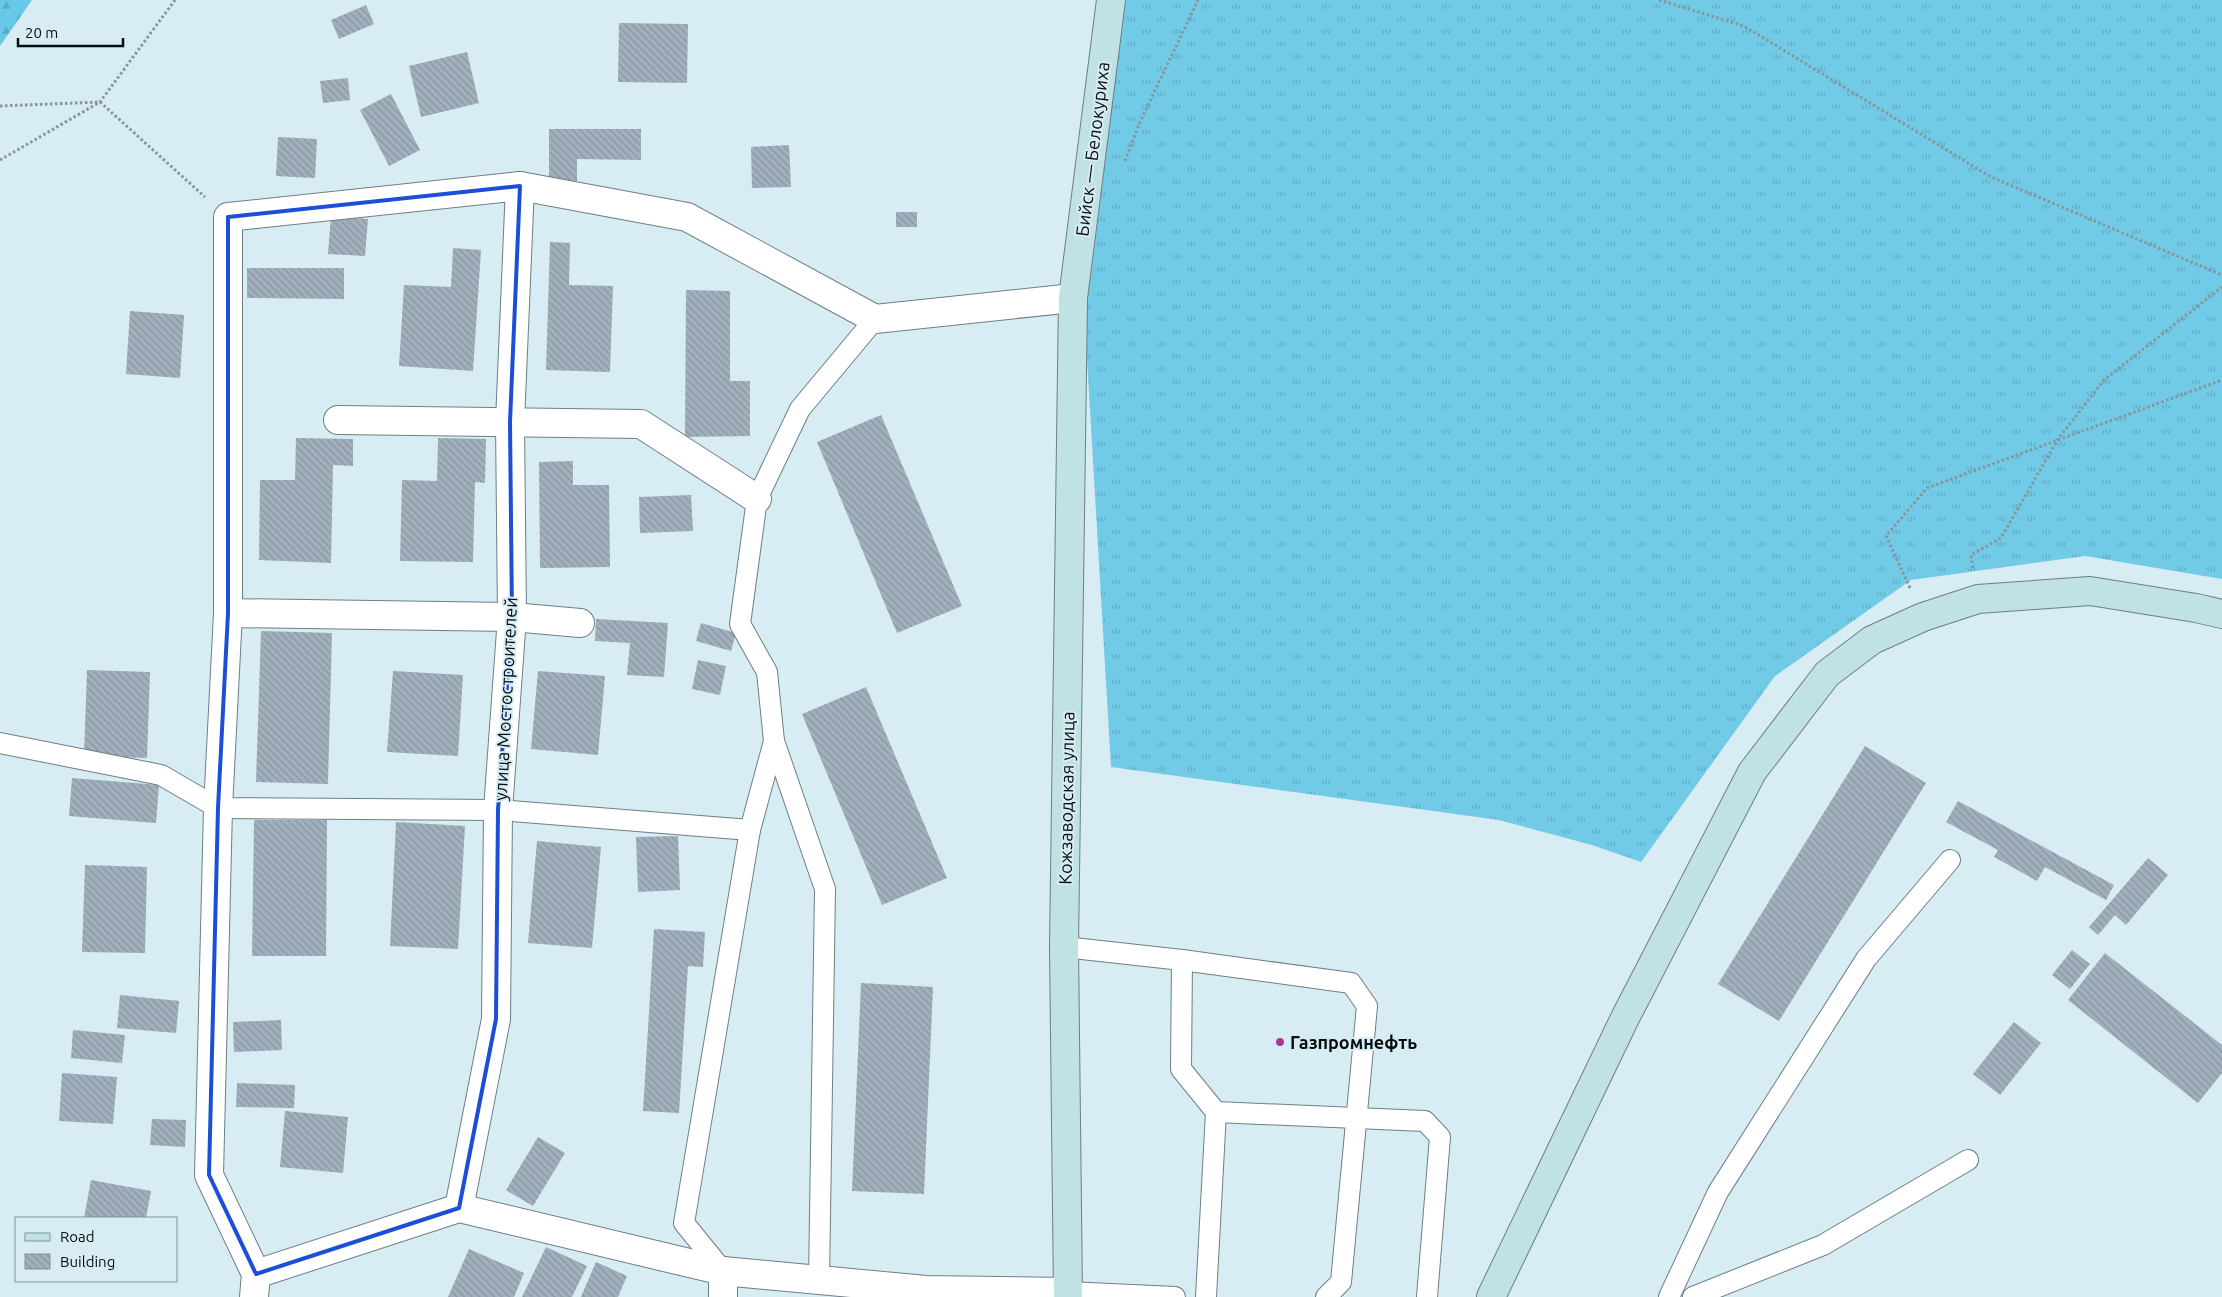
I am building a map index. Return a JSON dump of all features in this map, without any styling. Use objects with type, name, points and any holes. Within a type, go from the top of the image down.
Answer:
[{"type":"main road","name":"Бийск — Белокуриха","points":[[1073,298],[1111,0]]},
{"type":"main road","name":"Кожзаводская улица","points":[[1067,1294],[1064,948],[1073,298]]},
{"type":"main road","points":[[1491,1297],[1624,1020],[1752,772],[1827,674],[1872,640],[1923,617],[1978,599],[2090,592],[2196,608],[2222,614]]},
{"type":"street","points":[[1067,1294],[926,1290],[819,1281],[723,1284],[459,1208],[255,1285],[209,1175],[218,808],[228,613],[228,217],[520,186],[687,217],[875,319],[1073,298]]},
{"type":"street","name":"улица Мостостроителей","points":[[459,1208],[496,1019],[498,810],[512,617],[510,422],[520,186]]},
{"type":"street","points":[[338,420],[641,424],[757,499]]},
{"type":"street","points":[[228,613],[512,617],[580,623]]},
{"type":"lane","points":[[819,1281],[825,889],[774,742],[767,672],[740,624],[757,499],[800,409],[875,319]]},
{"type":"lane","points":[[723,1284],[684,1222],[750,830],[774,742]]},
{"type":"lane","points":[[0,743],[161,776],[218,808],[498,810],[750,830]]},
{"type":"lane","points":[[1669,1297],[1718,1192],[1866,959],[1950,860]]},
{"type":"lane","points":[[1064,948],[1182,960],[1352,983],[1367,1006],[1341,1282],[1326,1297]]},
{"type":"lane","points":[[1182,960],[1181,1070],[1216,1112],[1206,1297]]},
{"type":"lane","points":[[1216,1112],[1425,1122],[1440,1137],[1427,1297]]},
{"type":"lane","points":[[1693,1297],[1823,1245],[1968,1160]]},
{"type":"lane","points":[[1067,1294],[1175,1297]]},
{"type":"path","points":[[0,160],[100,102],[175,0]]},
{"type":"path","points":[[1122,168],[1140,122],[1198,0]]},
{"type":"path","points":[[1659,0],[1744,26],[1991,176],[2222,275]]},
{"type":"path","points":[[0,106],[100,102],[228,217]]},
{"type":"path","points":[[1978,599],[1971,555],[2001,538],[2058,439],[2104,380],[2222,286]]},
{"type":"path","points":[[1923,617],[1886,536],[1927,488],[2222,380]]},
{"type":"highlighted area","points":[[520,186],[510,422],[512,617],[498,810],[496,1019],[459,1208],[256,1274],[209,1175],[218,808],[228,613],[228,217]]},
{"type":"green space","points":[[0,0],[32,0],[0,46]]},
{"type":"green space","points":[[1120,0],[2222,0],[2222,579],[2085,556],[1911,580],[1775,676],[1641,862],[1592,845],[1499,820],[1111,767],[1084,308]]},
{"type":"building","points":[[366,5],[374,24],[339,39],[331,20]]},
{"type":"building","points":[[619,23],[688,24],[687,83],[618,82]]},
{"type":"building","points":[[467,52],[479,103],[421,117],[409,66]]},
{"type":"building","points":[[348,78],[350,100],[323,103],[320,81]]},
{"type":"building","points":[[391,94],[420,150],[389,166],[360,110]]},
{"type":"building","points":[[549,129],[641,129],[641,160],[577,159],[577,181],[549,181]]},
{"type":"building","points":[[278,137],[317,139],[315,178],[276,176]]},
{"type":"building","points":[[789,145],[791,187],[752,188],[751,147]]},
{"type":"building","points":[[896,212],[917,212],[917,227],[896,227]]},
{"type":"building","points":[[331,216],[368,219],[365,256],[328,254]]},
{"type":"building","points":[[550,242],[570,243],[569,285],[613,286],[610,372],[546,370]]},
{"type":"building","points":[[453,248],[481,250],[473,371],[399,366],[404,285],[451,287]]},
{"type":"building","points":[[247,268],[344,268],[344,299],[247,298]]},
{"type":"building","points":[[686,290],[730,291],[730,381],[750,381],[750,436],[685,437]]},
{"type":"building","points":[[130,311],[184,315],[180,378],[126,374]]},
{"type":"building","points":[[881,415],[962,606],[897,633],[817,442]]},
{"type":"building","points":[[296,438],[353,439],[353,466],[333,465],[331,563],[259,560],[260,480],[295,480]]},
{"type":"building","points":[[438,438],[486,439],[485,483],[475,482],[473,562],[400,561],[402,480],[437,481]]},
{"type":"building","points":[[573,461],[573,485],[609,485],[610,567],[540,568],[539,462]]},
{"type":"building","points":[[691,495],[693,531],[640,533],[639,497]]},
{"type":"building","points":[[596,619],[668,623],[664,677],[627,675],[630,643],[595,641]]},
{"type":"building","points":[[701,623],[736,633],[731,651],[696,641]]},
{"type":"building","points":[[261,631],[332,633],[328,784],[256,782]]},
{"type":"building","points":[[698,660],[726,666],[720,695],[692,689]]},
{"type":"building","points":[[87,670],[150,672],[147,758],[84,756]]},
{"type":"building","points":[[393,671],[463,675],[458,756],[387,752]]},
{"type":"building","points":[[538,671],[605,676],[598,755],[531,749]]},
{"type":"building","points":[[866,687],[947,878],[882,905],[802,714]]},
{"type":"building","points":[[1865,746],[1926,783],[1779,1021],[1718,984]]},
{"type":"building","points":[[72,778],[159,785],[156,823],[69,816]]},
{"type":"building","points":[[1958,801],[2114,885],[2106,900],[2045,867],[2037,881],[1994,857],[1998,850],[1946,822]]},
{"type":"building","points":[[254,820],[327,820],[326,956],[252,956]]},
{"type":"building","points":[[396,822],[465,826],[458,949],[390,946]]},
{"type":"building","points":[[678,836],[680,890],[638,892],[636,837]]},
{"type":"building","points":[[537,841],[601,847],[592,948],[528,943]]},
{"type":"building","points":[[2148,858],[2168,875],[2126,925],[2115,915],[2098,935],[2089,927]]},
{"type":"building","points":[[85,865],[147,867],[145,953],[82,952]]},
{"type":"building","points":[[654,929],[705,932],[703,967],[688,966],[679,1113],[643,1111]]},
{"type":"building","points":[[2072,950],[2090,964],[2070,989],[2052,975]]},
{"type":"building","points":[[2105,953],[2222,1045],[2222,1073],[2198,1103],[2068,1000]]},
{"type":"building","points":[[861,983],[933,987],[924,1194],[852,1191]]},
{"type":"building","points":[[120,995],[179,1001],[176,1033],[117,1028]]},
{"type":"building","points":[[281,1020],[282,1050],[234,1052],[233,1022]]},
{"type":"building","points":[[2014,1022],[2041,1043],[2000,1095],[1973,1074]]},
{"type":"building","points":[[73,1030],[125,1035],[122,1063],[71,1058]]},
{"type":"building","points":[[62,1073],[117,1077],[113,1124],[59,1121]]},
{"type":"building","points":[[237,1083],[295,1085],[294,1108],[236,1107]]},
{"type":"building","points":[[285,1111],[348,1117],[343,1173],[280,1167]]},
{"type":"building","points":[[152,1119],[186,1120],[185,1147],[150,1145]]},
{"type":"building","points":[[538,1137],[565,1153],[533,1206],[506,1190]]},
{"type":"building","points":[[91,1180],[151,1191],[146,1217],[84,1217]]},
{"type":"building","points":[[546,1247],[587,1266],[572,1297],[522,1297]]},
{"type":"building","points":[[469,1249],[524,1273],[514,1297],[448,1297]]},
{"type":"building","points":[[596,1262],[627,1276],[618,1297],[581,1297]]},
{"type":"place","name":"Газпромнефть","points":[[1280,1042]]}]
